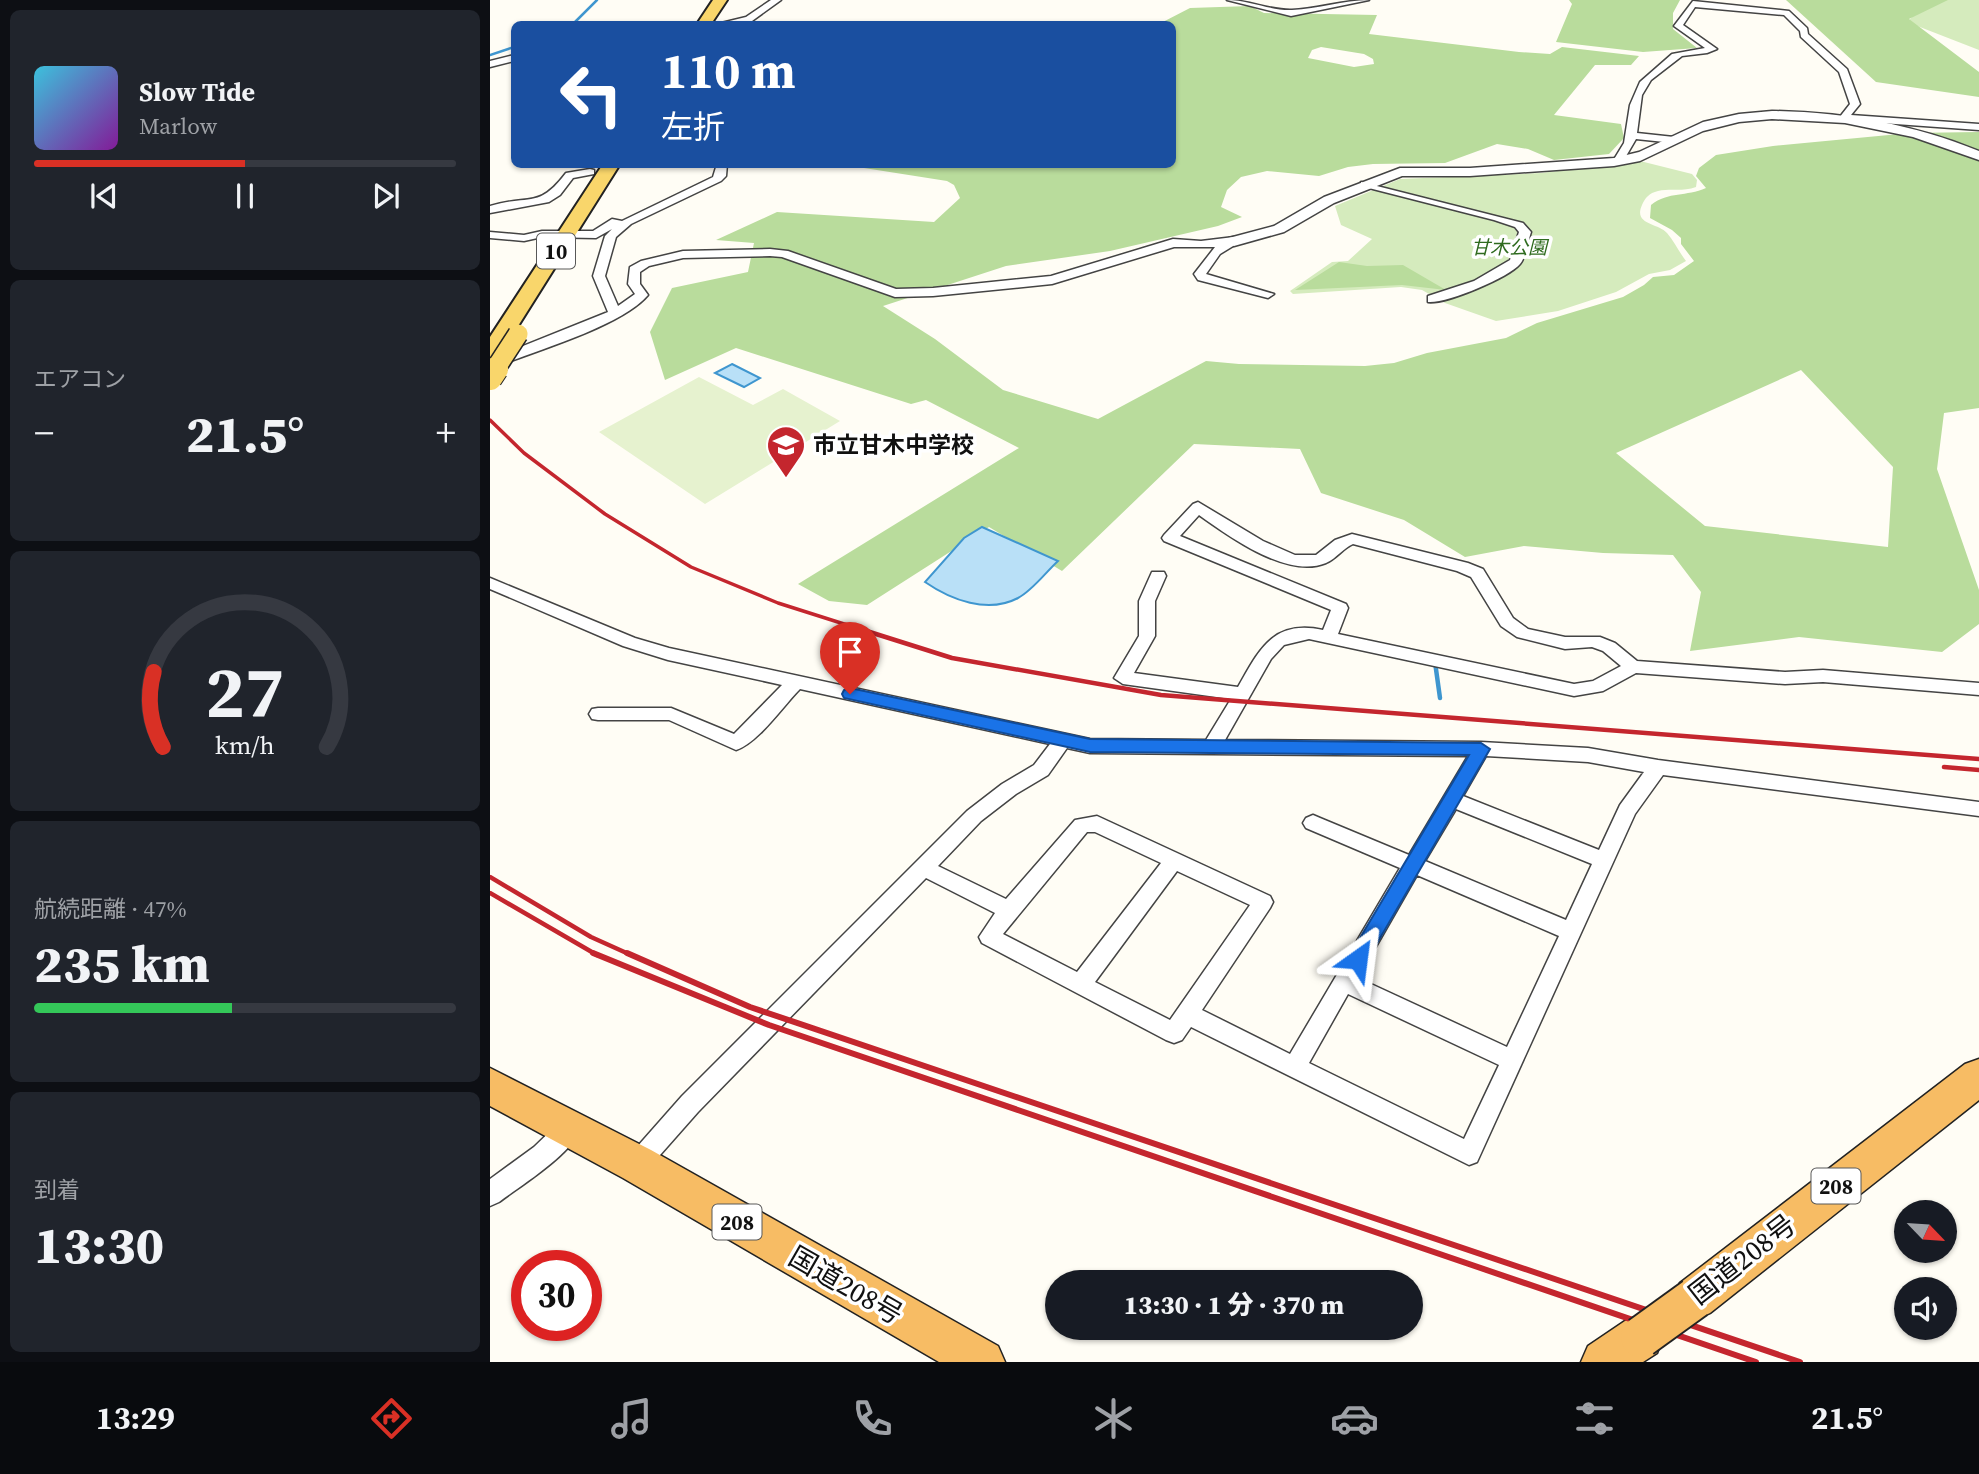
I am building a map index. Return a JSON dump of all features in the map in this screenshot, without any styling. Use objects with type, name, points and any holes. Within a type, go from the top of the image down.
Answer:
[{"type":"highway","name":"国道208号","points":[[1604,1362],[1695,1298],[1979,1077]]},
{"type":"highway","name":"国道208号","points":[[490,1086],[637,1164],[967,1359]]},
{"type":"main road","points":[[706,21],[720,0]]},
{"type":"main road","points":[[716,21],[730,0]]},
{"type":"main road","name":"10","points":[[573,235],[610,168]]},
{"type":"main road","name":"10","points":[[490,378],[502,341],[573,235],[622,168]]},
{"type":"main road","points":[[490,1076],[561,1124]]},
{"type":"street","points":[[738,21],[749,19],[777,0]]},
{"type":"street","points":[[1231,0],[1291,13],[1365,0]]},
{"type":"street","points":[[1618,160],[1629,147],[1633,136],[1637,94],[1648,80],[1678,54],[1702,53],[1712,49],[1678,26],[1693,4],[1790,15],[1804,30],[1804,35],[1841,64],[1852,85],[1855,104],[1844,118]]},
{"type":"street","points":[[490,64],[511,59]]},
{"type":"street","points":[[490,364],[615,313],[639,300],[642,295],[632,277],[638,266],[674,256],[766,251],[784,254],[895,293],[933,292],[1052,280],[1173,243],[1201,245],[1234,241],[1279,229],[1329,200],[1400,172],[1471,172],[1636,158],[1709,124],[1776,116],[1979,127]]},
{"type":"street","points":[[1844,118],[1903,129],[1956,145],[1979,156]]},
{"type":"street","points":[[1633,136],[1674,140]]},
{"type":"street","points":[[615,313],[599,276],[611,236],[627,222],[722,176],[722,168]]},
{"type":"street","points":[[490,210],[548,198],[557,192],[570,176],[590,172]]},
{"type":"street","points":[[1365,184],[1498,218],[1518,225],[1525,232],[1515,262],[1478,284],[1432,299]]},
{"type":"street","points":[[490,235],[524,238],[542,234],[596,234],[612,222],[627,222]]},
{"type":"street","points":[[1234,241],[1216,251],[1200,274],[1202,277],[1268,294]]},
{"type":"street","points":[[1329,636],[1340,608],[1170,538],[1198,507],[1256,547],[1307,562],[1321,560],[1337,543],[1352,538],[1462,567],[1477,573],[1507,622],[1523,633],[1565,643],[1594,641],[1609,647],[1633,667]]},
{"type":"street","points":[[1158,576],[1147,601],[1147,636],[1123,678],[1242,694]]},
{"type":"street","points":[[490,583],[629,642],[711,665],[1090,746],[1481,749],[1588,755],[1658,767],[1979,809]]},
{"type":"street","points":[[1210,748],[1265,655],[1278,640],[1309,633],[1574,690],[1597,687],[1633,667],[1786,678],[1823,676],[1979,689]]},
{"type":"street","points":[[598,713],[670,714],[736,743],[760,724],[767,710],[796,682]]},
{"type":"street","points":[[637,1164],[690,1104],[922,867],[974,816],[1009,789],[1041,770],[1062,741]]},
{"type":"street","points":[[1294,1068],[1481,749]]},
{"type":"street","points":[[1187,1014],[1468,1154],[1627,810],[1658,767]]},
{"type":"street","points":[[1452,799],[1603,860]]},
{"type":"street","points":[[1314,823],[1570,931]]},
{"type":"street","points":[[1097,824],[1263,902],[1174,1032],[989,937],[1009,910],[1082,825],[1097,824]]},
{"type":"street","points":[[1081,984],[1174,860]]},
{"type":"street","points":[[922,867],[1009,910]]},
{"type":"street","points":[[1344,982],[1510,1059]]},
{"type":"street","points":[[490,1194],[542,1155],[561,1124]]},
{"type":"green space","points":[[1569,0],[1680,0],[1673,13],[1673,29],[1697,48],[1643,52],[1556,42],[1572,4]]},
{"type":"green space","points":[[1786,0],[1948,0],[1909,19],[1979,72],[1979,97],[1876,82]]},
{"type":"green space","points":[[1930,0],[1979,0],[1979,50],[1907,22]]},
{"type":"green space","points":[[1250,6],[1264,13],[1377,15],[1369,34],[1519,52],[1550,54],[1562,47],[1639,56],[1631,65],[1595,65],[1554,115],[1621,124],[1624,138],[1609,154],[1554,160],[1528,149],[1497,144],[1445,163],[1373,164],[1348,167],[1319,176],[1267,171],[1241,177],[1227,190],[1221,207],[1242,217],[1218,226],[1110,251],[1006,266],[883,306],[935,339],[1003,390],[1098,419],[1206,361],[1365,366],[1394,363],[1427,353],[1506,338],[1537,323],[1623,297],[1653,277],[1674,275],[1694,261],[1681,244],[1681,238],[1650,218],[1651,205],[1664,198],[1706,188],[1696,176],[1699,168],[1716,155],[1773,146],[1910,133],[1979,132],[1979,408],[1944,413],[1937,469],[1979,590],[1979,624],[1942,652],[1799,637],[1690,651],[1701,592],[1673,555],[1603,553],[1524,546],[1465,557],[1404,520],[1321,493],[1300,449],[1194,444],[1062,571],[989,527],[867,605],[829,601],[798,584],[1019,448],[926,400],[911,404],[736,348],[665,380],[650,332],[672,288],[748,272],[754,243],[716,240],[777,212],[934,222],[960,198],[954,185],[947,181],[864,168],[1176,168],[1176,21],[1165,21],[1190,8]],"holes":[[[1321,47],[1364,54],[1373,59],[1374,64],[1354,67],[1308,58],[1312,50]],[[1801,370],[1893,467],[1888,547],[1705,526],[1616,453]]]},
{"type":"green space","name":"甘木公園","points":[[1640,161],[1692,174],[1697,180],[1696,187],[1652,193],[1644,200],[1640,212],[1644,220],[1667,233],[1686,261],[1670,270],[1649,274],[1616,292],[1558,311],[1496,321],[1445,303],[1422,290],[1401,287],[1293,294],[1290,291],[1332,262],[1348,261],[1372,239],[1341,225],[1335,206],[1400,179],[1541,173]]},
{"type":"green space","points":[[1339,262],[1367,266],[1403,265],[1446,290],[1402,285],[1295,290]]},
{"type":"green space","points":[[699,377],[753,405],[783,389],[840,421],[705,504],[599,432]]},
{"type":"water","points":[[732,364],[760,378],[744,387],[715,373]]},
{"type":"water","points":[[982,527],[1058,561],[1023,595],[994,605],[958,599],[925,582],[964,538]]},
{"type":"waterway","points":[[576,21],[597,0]]},
{"type":"waterway","points":[[490,55],[511,48]]},
{"type":"waterway","points":[[1435,662],[1440,698]]},
{"type":"railway","points":[[490,420],[524,453],[605,514],[691,567],[778,603],[863,630]]},
{"type":"railway","points":[[857,628],[952,658],[1161,695],[1979,759]]},
{"type":"railway","points":[[1944,767],[1979,770]]},
{"type":"railway","points":[[490,877],[591,937],[631,955]]},
{"type":"railway","points":[[490,893],[595,954]]},
{"type":"railway","points":[[627,953],[750,1007],[1800,1362]]},
{"type":"railway","points":[[595,954],[769,1025],[1756,1362]]},
{"type":"place","name":"市立甘木中学校","points":[[786,479]]},
{"type":"route","points":[[850,694],[1090,746],[1481,749],[1358,959]]}]
